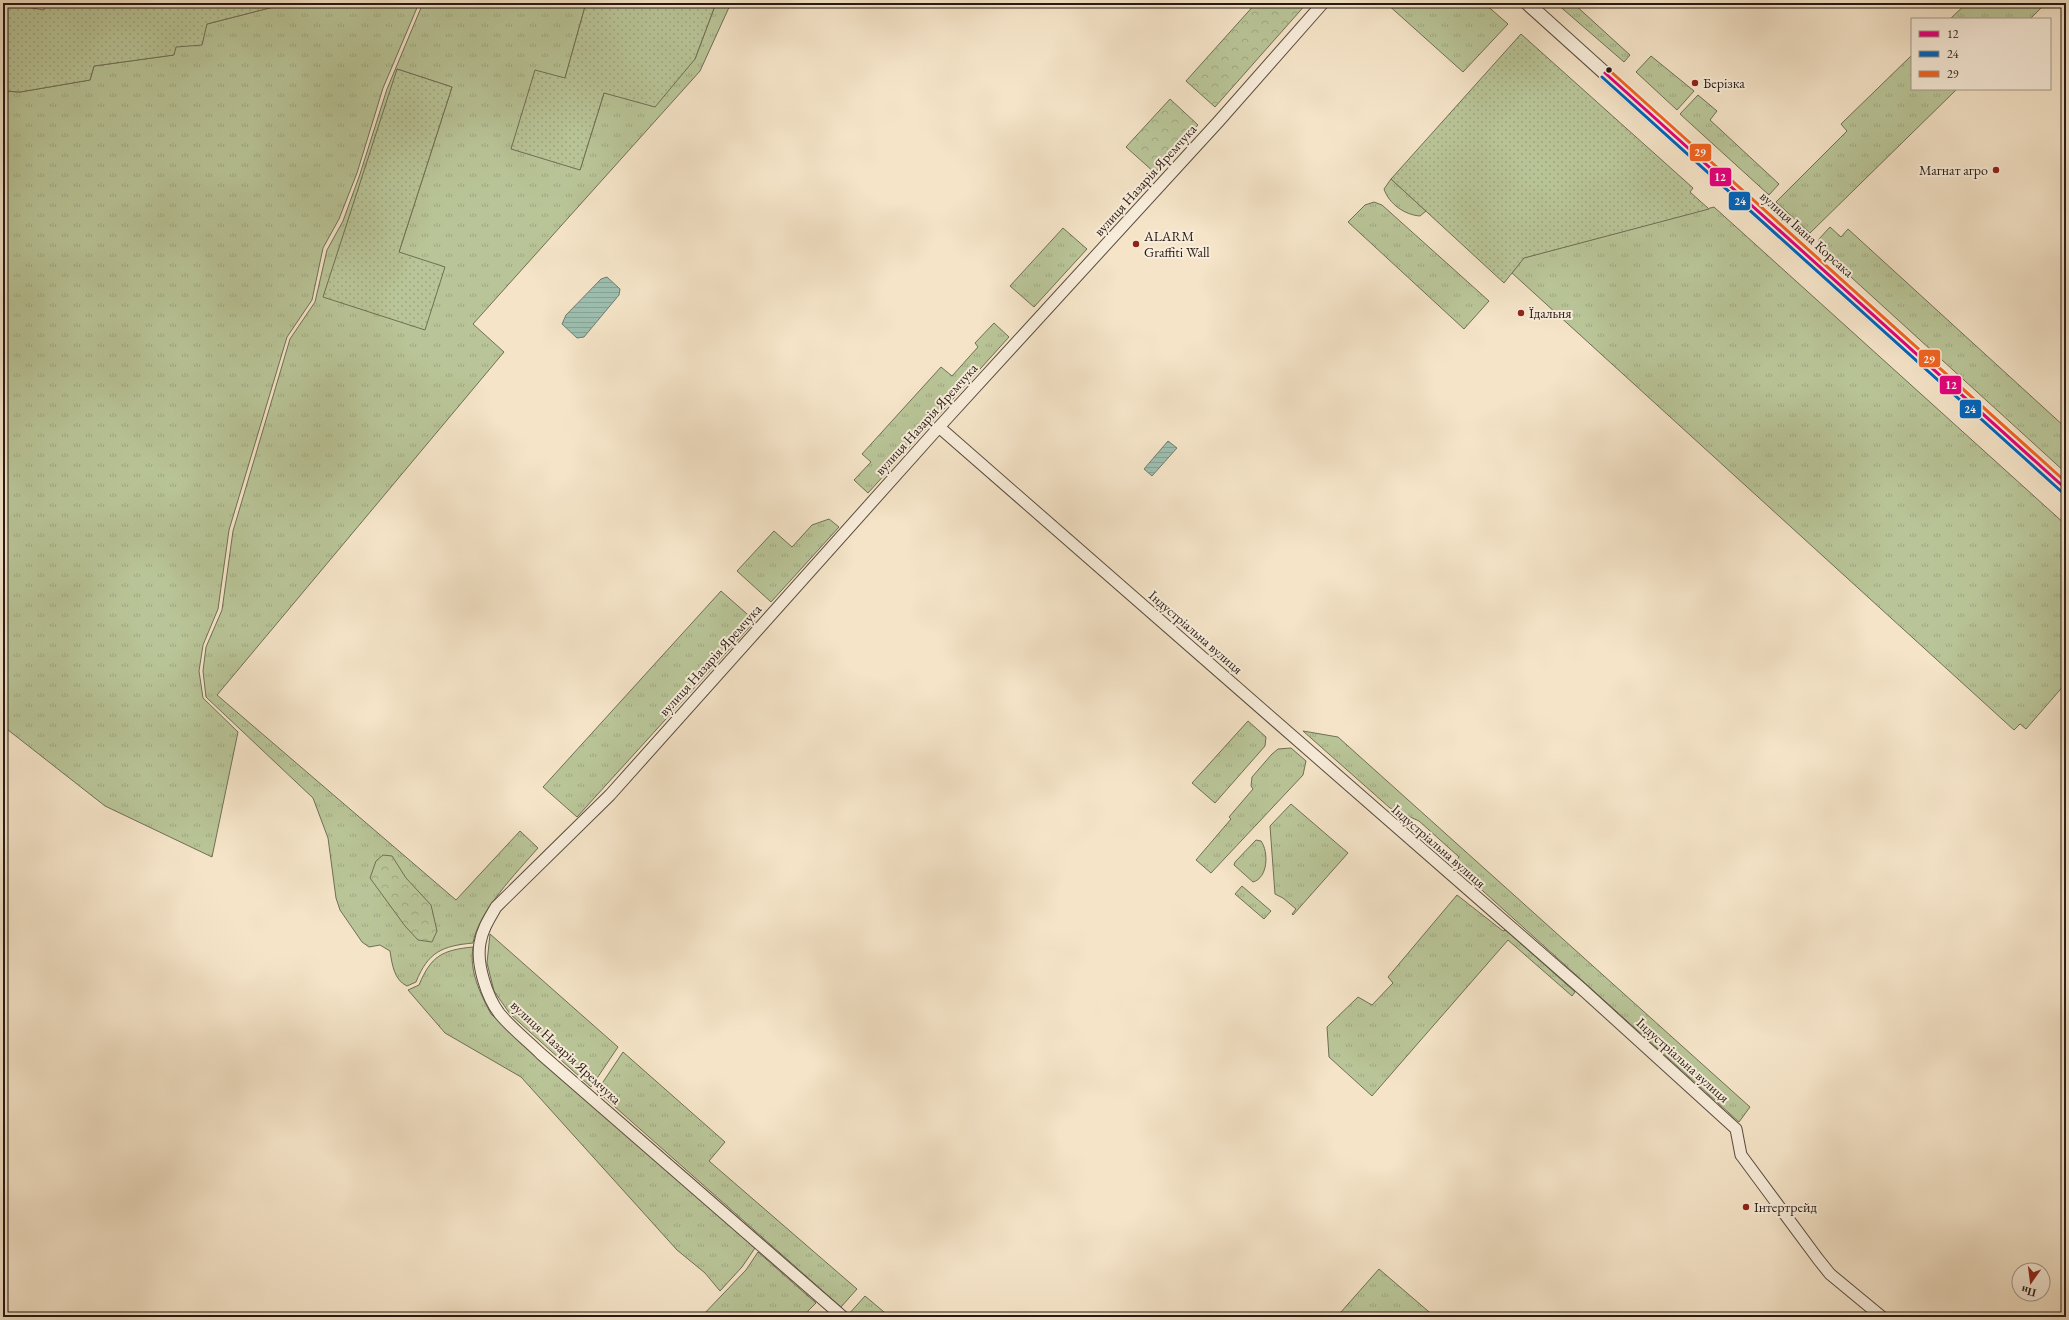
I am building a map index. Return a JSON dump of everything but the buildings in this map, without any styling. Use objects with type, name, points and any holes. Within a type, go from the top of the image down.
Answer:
[{"type":"street","name":"вулиця Назарія Яремчука","points":[[843,1317],[541,1054],[500,1014],[489,998],[480,962],[479,944],[486,924],[496,907],[610,795],[939,427],[1219,121],[1323,3]]},
{"type":"street","name":"вулиця Івана Корсака","points":[[1528,3],[2066,489]]},
{"type":"street","name":"Індустріальна вулиця","points":[[939,427],[1582,989],[1736,1129],[1741,1155],[1818,1259],[1830,1274],[1882,1317]]},
{"type":"green space","points":[[3,3],[44,10],[45,3],[289,3],[207,24],[202,45],[176,47],[174,55],[94,66],[90,80],[20,92],[3,91]]},
{"type":"green space","points":[[289,3],[419,3],[383,88],[357,173],[339,219],[323,248],[312,300],[287,337],[229,530],[218,609],[203,645],[199,671],[203,698],[238,732],[212,857],[105,806],[3,726],[3,91],[20,92],[90,80],[94,66],[173,55],[175,47],[207,24]]},
{"type":"green space","points":[[423,3],[586,3],[565,78],[580,170],[604,93],[695,59],[716,3],[731,3],[700,71],[473,324],[504,352],[217,695],[456,900],[520,831],[538,848],[490,906],[476,931],[473,943],[453,946],[437,952],[426,964],[416,982],[407,986],[396,976],[390,951],[380,945],[369,947],[362,942],[340,910],[336,898],[328,838],[313,798],[206,697],[203,671],[206,647],[222,610],[233,531],[290,339],[315,302],[327,250],[343,221],[360,174],[387,89]],"holes":[[[397,69],[452,87],[399,252]]]},
{"type":"green space","points":[[586,3],[716,3],[695,59],[655,107],[604,93],[580,170],[511,149],[535,70],[565,78]]},
{"type":"green space","points":[[1256,3],[1307,3],[1215,107],[1186,81]]},
{"type":"green space","points":[[1386,3],[1484,3],[1508,24],[1463,72]]},
{"type":"green space","points":[[1556,3],[1573,3],[1630,55],[1624,62]]},
{"type":"green space","points":[[1967,3],[2046,3],[2031,18],[1951,18]]},
{"type":"green space","points":[[1521,34],[1693,188],[1690,192],[1709,209],[1524,258],[1504,283],[1391,179]]},
{"type":"green space","points":[[1651,56],[1694,91],[1677,110],[1636,72]]},
{"type":"green space","points":[[1911,56],[1911,90],[1956,90],[1810,233],[1776,202],[1847,131],[1841,124]]},
{"type":"green space","points":[[397,69],[452,87],[399,252],[445,267],[425,330],[323,297]]},
{"type":"green space","points":[[1698,95],[1717,111],[1710,120],[1779,184],[1769,195],[1680,114]]},
{"type":"green space","points":[[1170,99],[1198,125],[1155,173],[1126,147]]},
{"type":"green space","points":[[1391,179],[1426,211],[1420,216],[1398,208],[1386,194],[1384,189]]},
{"type":"green space","points":[[1374,202],[1382,205],[1489,301],[1464,329],[1348,222],[1365,205]]},
{"type":"green space","points":[[1714,207],[2066,525],[2066,683],[2026,729],[2020,724],[2014,730],[1512,273],[1523,258]]},
{"type":"green space","points":[[1830,227],[1841,237],[1848,229],[2066,428],[2066,473],[1818,247],[1819,239]]},
{"type":"green space","points":[[1063,228],[1087,249],[1034,307],[1010,286]]},
{"type":"green space","points":[[994,323],[1009,337],[868,493],[854,480],[871,462],[862,454],[941,367],[952,376],[978,347],[975,343]]},
{"type":"green space","points":[[829,519],[839,527],[771,602],[737,571],[774,531],[792,547],[812,525]]},
{"type":"green space","points":[[721,591],[755,621],[577,817],[543,787]]},
{"type":"green space","points":[[1248,721],[1266,737],[1265,746],[1215,803],[1192,783]]},
{"type":"green space","points":[[1303,731],[1338,737],[1750,1107],[1739,1122],[1453,864],[1459,857],[1419,821],[1390,808]]},
{"type":"green space","points":[[1291,748],[1306,761],[1303,775],[1211,873],[1196,860],[1231,819],[1229,817],[1253,789],[1251,786],[1252,777],[1278,749]]},
{"type":"green space","points":[[1291,804],[1348,853],[1293,915],[1292,914],[1296,909],[1283,898],[1275,894],[1270,826]]},
{"type":"green space","points":[[1256,840],[1261,841],[1264,846],[1266,864],[1262,875],[1258,880],[1253,882],[1234,865],[1235,862]]},
{"type":"green space","points":[[383,855],[392,856],[406,878],[431,905],[437,931],[432,942],[418,940],[405,926],[370,878],[376,861]]},
{"type":"green space","points":[[1242,886],[1271,911],[1264,919],[1235,894]]},
{"type":"green space","points":[[1457,895],[1503,931],[1506,930],[1575,992],[1572,996],[1508,940],[1372,1096],[1329,1057],[1327,1027],[1358,997],[1372,1005],[1393,983],[1388,977]]},
{"type":"green space","points":[[490,934],[618,1047],[591,1087],[510,1014],[494,991],[487,963]]},
{"type":"green space","points":[[473,947],[472,956],[476,982],[491,1014],[755,1248],[742,1267],[720,1291],[705,1273],[677,1250],[521,1077],[445,1033],[408,990],[419,985],[428,967],[439,956],[453,950]]},
{"type":"green space","points":[[623,1052],[725,1142],[709,1161],[857,1289],[841,1307],[597,1091]]},
{"type":"green space","points":[[758,1252],[816,1303],[808,1311],[807,1317],[747,1317],[722,1314],[701,1317],[746,1270]]},
{"type":"green space","points":[[1379,1269],[1435,1317],[1347,1317],[1341,1312]]},
{"type":"green space","points":[[865,1296],[890,1317],[850,1317],[848,1315]]},
{"type":"shaded area","points":[[607,277],[620,289],[619,295],[584,337],[577,338],[562,324],[566,315],[601,279]]},
{"type":"shaded area","points":[[1168,441],[1177,448],[1152,476],[1144,469]]},
{"type":"transit line","name":"29","points":[[1608,69],[2066,482]]},
{"type":"transit line","name":"12","points":[[1605,73],[2066,489]]},
{"type":"transit line","name":"24","points":[[1602,77],[2063,493]]},
{"type":"place","name":"Берізка","points":[[1695,83]]},
{"type":"place","name":"Магнат агро","points":[[1996,170]]},
{"type":"place","name":"ALARM Graffiti Wall","points":[[1136,244]]},
{"type":"place","name":"Їдальня","points":[[1521,313]]},
{"type":"place","name":"Інтертрейд","points":[[1746,1207]]}]
